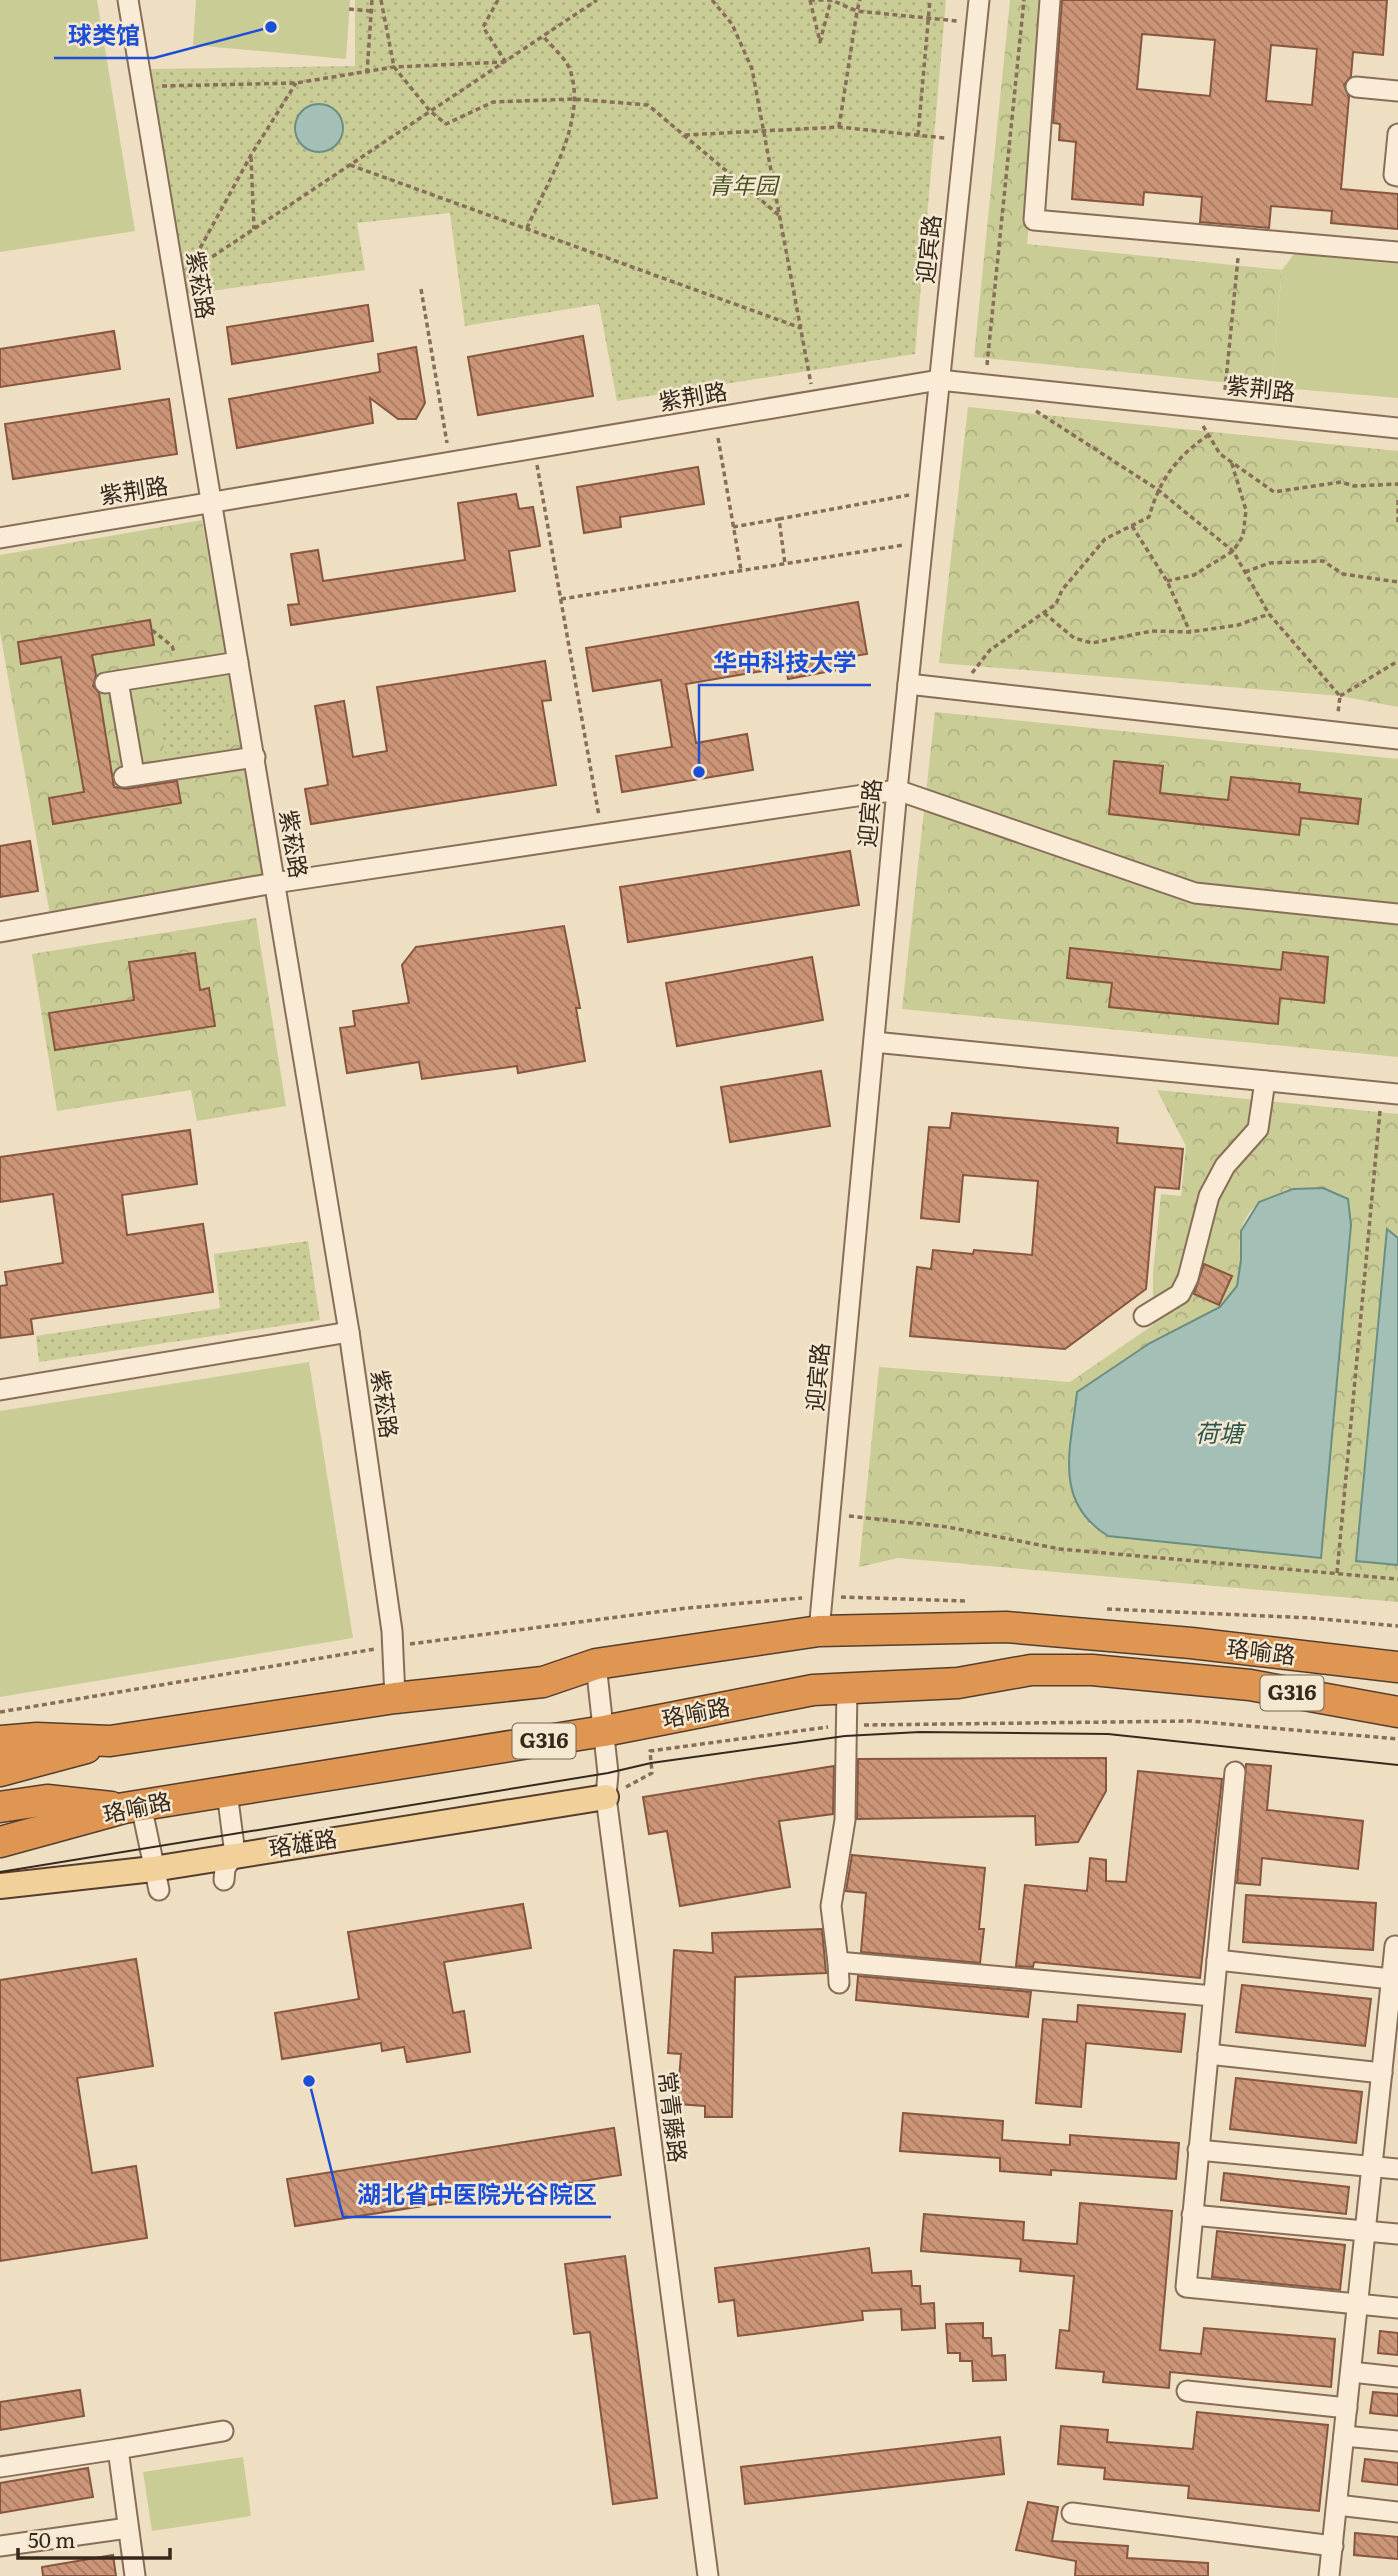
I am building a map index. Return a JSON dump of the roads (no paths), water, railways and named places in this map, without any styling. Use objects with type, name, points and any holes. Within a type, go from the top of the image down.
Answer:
[{"type":"highway","name":"珞喻路","points":[[0,1741],[37,1738],[110,1741],[396,1698],[543,1682],[596,1664],[819,1631],[1006,1627],[1191,1643],[1398,1667]]},
{"type":"highway","name":"珞喻路","points":[[0,1842],[133,1807],[604,1731],[813,1689],[958,1683],[1031,1670],[1092,1670],[1250,1685],[1398,1712]]},
{"type":"highway","points":[[0,1771],[110,1741]]},
{"type":"highway","points":[[0,1807],[47,1801],[133,1807]]},
{"type":"main road","name":"珞雄路","points":[[0,1886],[156,1880],[235,1854],[606,1797]]},
{"type":"street","name":"紫菘路","points":[[128,0],[349,1332],[392,1631],[396,1698]]},
{"type":"street","name":"迎宾路","points":[[819,1631],[897,790],[979,0]]},
{"type":"street","points":[[1050,0],[1034,220],[1398,252]]},
{"type":"street","points":[[1356,88],[1398,91]]},
{"type":"street","points":[[1398,134],[1394,175],[1398,176]]},
{"type":"street","name":"紫荆路","points":[[0,538],[939,380],[1398,428]]},
{"type":"street","points":[[238,662],[112,682],[129,776],[255,757]]},
{"type":"street","points":[[908,684],[1398,738]]},
{"type":"street","points":[[0,932],[274,883],[897,790],[1195,893],[1398,914]]},
{"type":"street","points":[[874,1042],[1390,1094]]},
{"type":"street","points":[[1144,1316],[1180,1294],[1188,1278],[1209,1196],[1225,1166],[1258,1129],[1265,1081]]},
{"type":"street","points":[[0,1390],[349,1332]]},
{"type":"street","name":"常青藤路","points":[[596,1664],[608,1773],[606,1797],[708,2576]]},
{"type":"street","points":[[839,1983],[831,1906],[845,1820],[847,1687]]},
{"type":"street","points":[[1235,1772],[1186,2287],[1398,2308]]},
{"type":"street","points":[[224,1880],[225,1868],[235,1854],[227,1792]]},
{"type":"street","points":[[133,1807],[156,1880]]},
{"type":"street","points":[[1333,2576],[1337,2505],[1395,1946]]},
{"type":"street","points":[[1217,1960],[1391,1979]]},
{"type":"street","points":[[838,1962],[1213,1996]]},
{"type":"street","points":[[1208,2054],[1382,2073]]},
{"type":"street","points":[[1198,2150],[1398,2169]]},
{"type":"street","points":[[1192,2215],[1398,2234]]},
{"type":"street","points":[[1351,2372],[1398,2377]]},
{"type":"street","points":[[1187,2391],[1347,2408]]},
{"type":"street","points":[[0,2467],[223,2431]]},
{"type":"street","points":[[1344,2435],[1398,2441]]},
{"type":"street","points":[[118,2449],[135,2576]]},
{"type":"street","points":[[1337,2505],[1398,2512]]},
{"type":"street","points":[[1072,2513],[1333,2546]]},
{"type":"street","points":[[0,2546],[128,2528]]},
{"type":"water","points":[[319,104],[328,105],[336,111],[342,119],[342,137],[336,145],[328,151],[319,152],[310,151],[302,145],[296,137],[295,128],[296,119],[302,111],[310,105]]},
{"type":"water","name":"荷塘","points":[[1323,1188],[1348,1199],[1351,1225],[1321,1558],[1108,1536],[1090,1522],[1079,1507],[1072,1490],[1069,1453],[1077,1392],[1150,1343],[1220,1307],[1237,1286],[1241,1260],[1241,1231],[1259,1202],[1293,1189]]},
{"type":"water","points":[[1387,1229],[1398,1238],[1398,1565],[1356,1561]]},
{"type":"tram line","points":[[0,1872],[608,1773],[651,1763],[845,1736],[920,1732],[1108,1734],[1398,1765]]},
{"type":"place","name":"球类馆","points":[[271,27]]},
{"type":"place","name":"华中科技大学","points":[[699,772]]},
{"type":"place","name":"湖北省中医院光谷院区","points":[[309,2081]]},
{"type":"park label","name":"青年园","points":[[743,186]]}]
